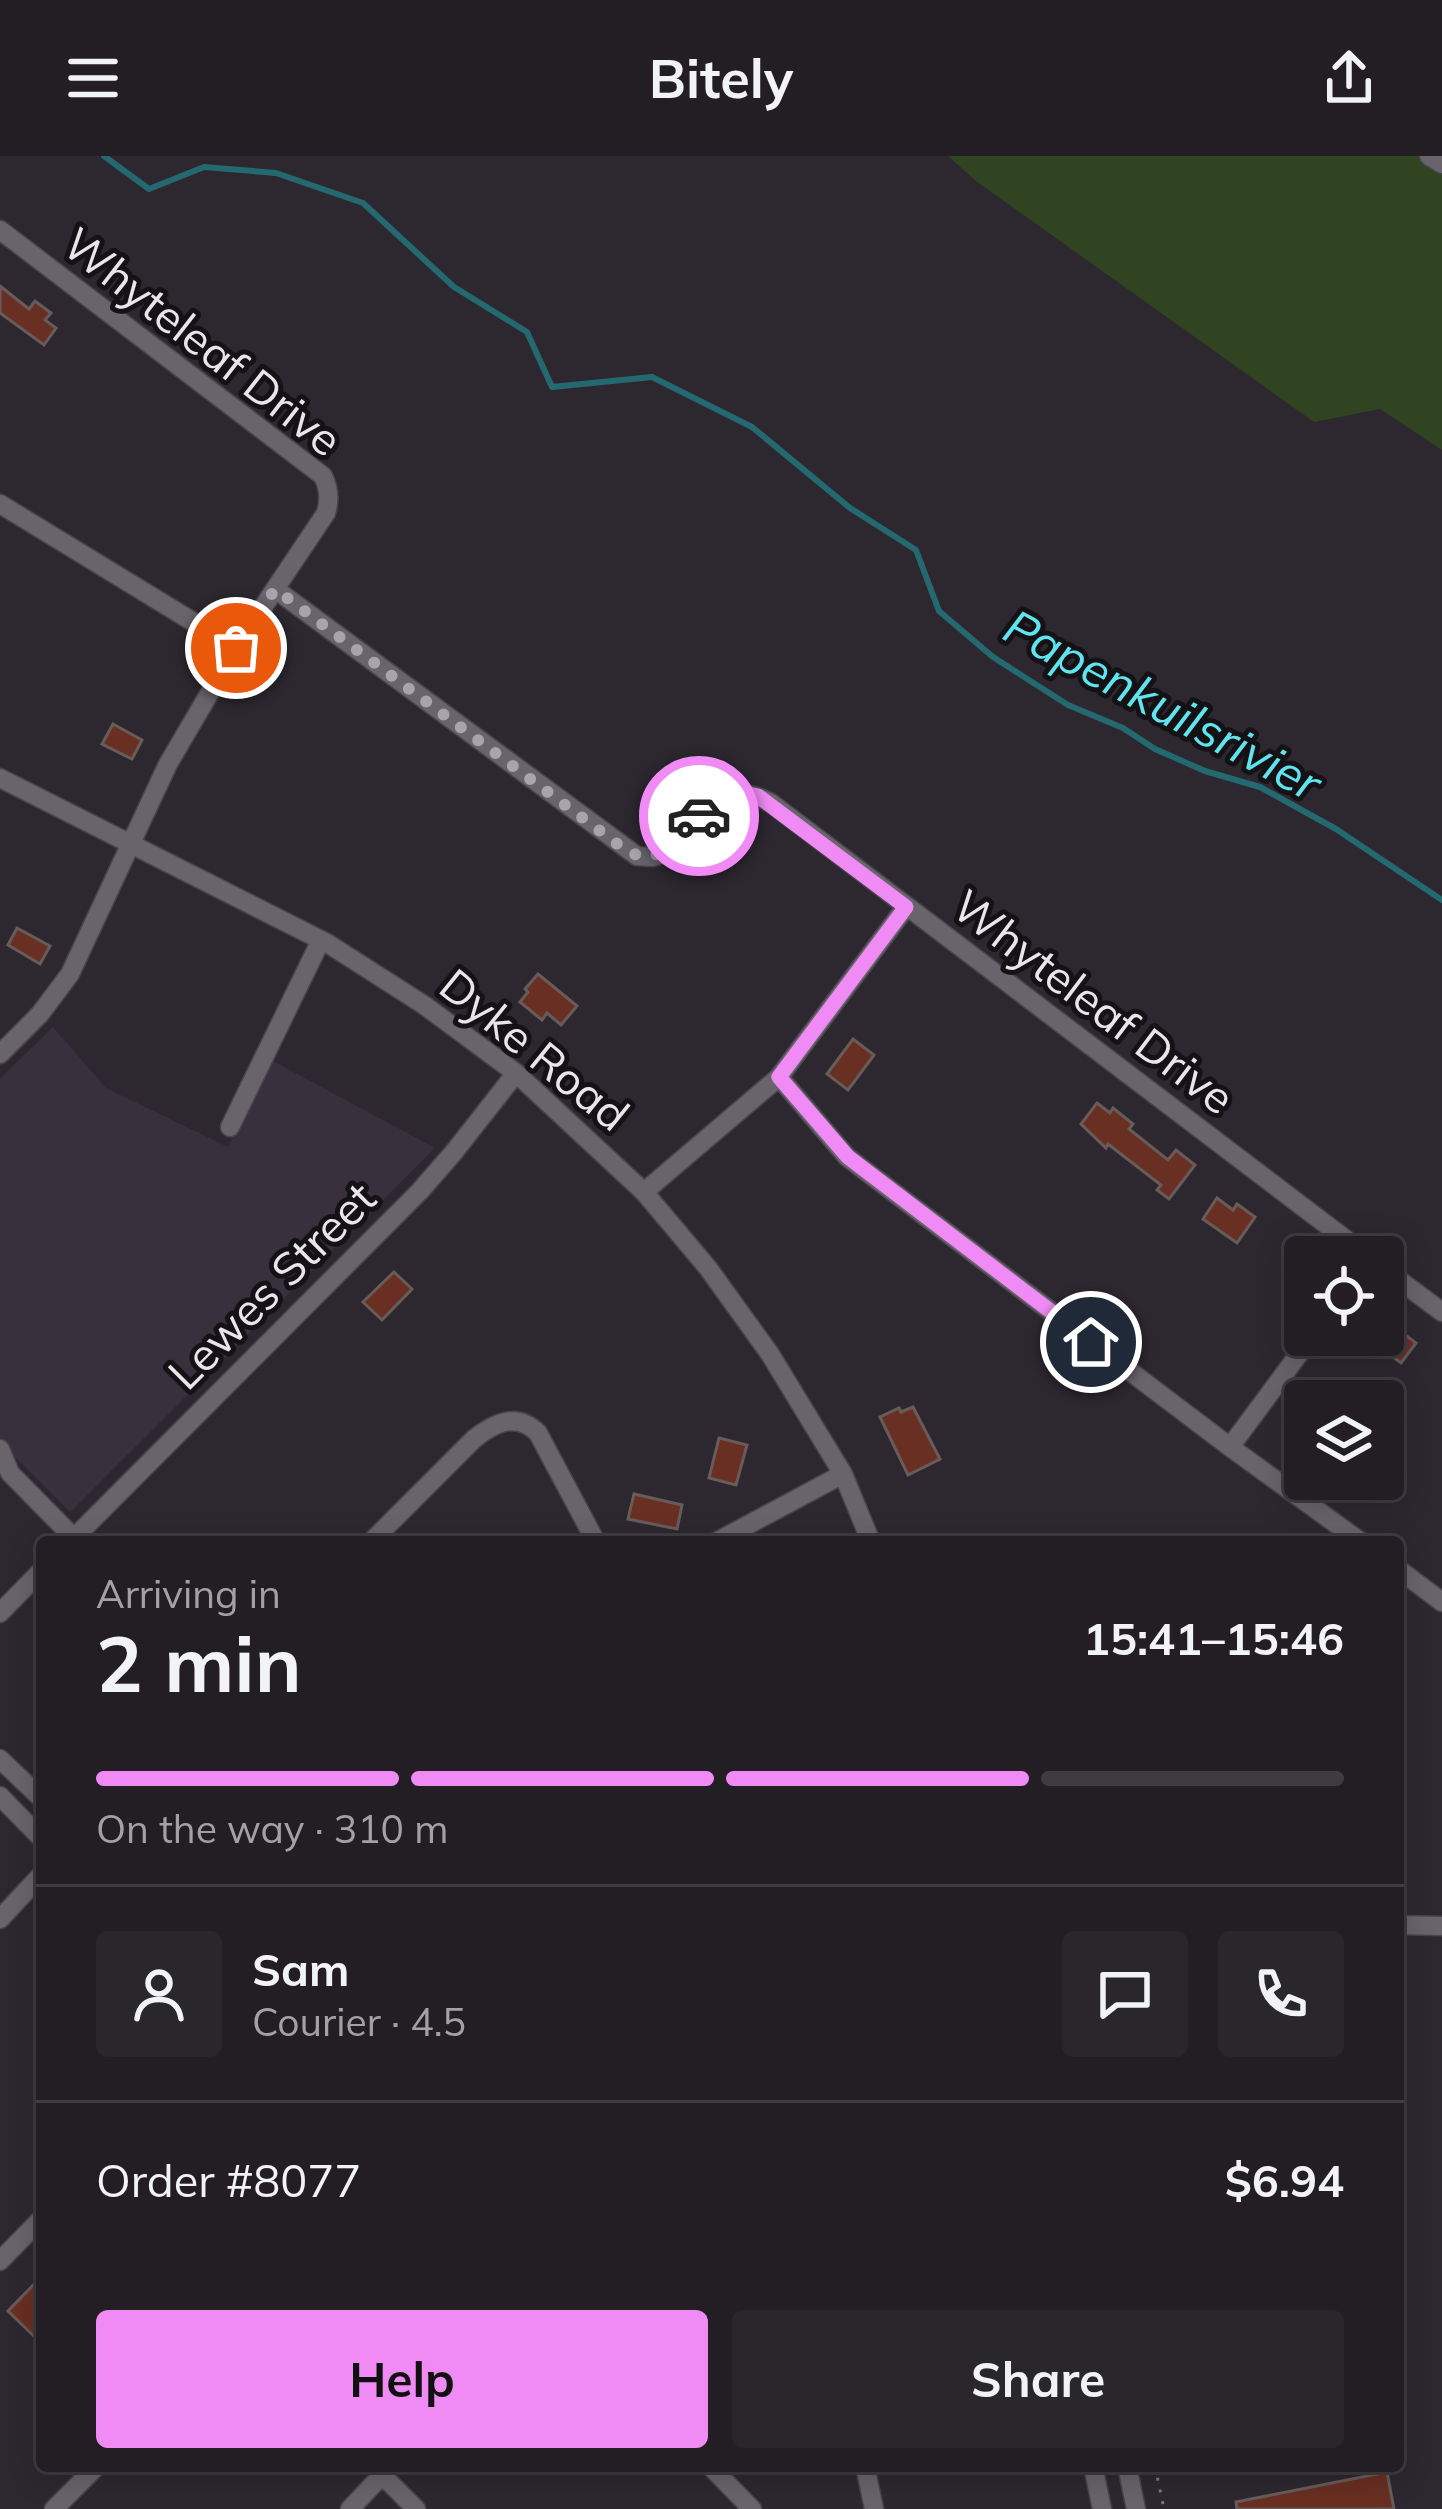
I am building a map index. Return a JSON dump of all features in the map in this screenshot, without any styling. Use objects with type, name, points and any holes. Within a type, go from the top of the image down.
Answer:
[{"type":"street","points":[[1429,156],[1442,164]]},
{"type":"street","name":"Whyteleaf Drive","points":[[0,230],[323,476],[328,485],[326,513],[275,589],[627,851],[646,857],[663,854],[716,798],[739,792],[771,803],[1341,1236]]},
{"type":"street","points":[[0,504],[236,648]]},
{"type":"street","points":[[0,1054],[40,1014],[70,974],[168,764],[275,589]]},
{"type":"street","name":"Dyke Road","points":[[0,778],[321,940],[424,1005],[516,1072],[644,1192],[708,1268],[770,1354],[843,1474],[869,1536]]},
{"type":"street","points":[[644,1192],[779,1077],[906,907]]},
{"type":"street","points":[[230,1127],[321,940]]},
{"type":"street","name":"Lewes Street","points":[[76,1536],[420,1191],[516,1072]]},
{"type":"street","points":[[779,1077],[848,1157],[1352,1536]]},
{"type":"street","points":[[1404,1284],[1442,1312]]},
{"type":"street","points":[[1230,1447],[1297,1356]]},
{"type":"street","points":[[377,1536],[473,1439],[488,1427],[511,1420],[530,1425],[538,1433],[593,1536]]},
{"type":"street","points":[[0,1449],[10,1473],[68,1536]]},
{"type":"street","points":[[727,1536],[843,1474]]},
{"type":"street","points":[[1404,1574],[1442,1602]]},
{"type":"street","points":[[0,1612],[36,1576]]},
{"type":"street","points":[[0,1759],[36,1793]]},
{"type":"street","points":[[0,1796],[36,1833]]},
{"type":"street","points":[[0,1919],[36,1880]]},
{"type":"street","points":[[1404,1924],[1442,1926]]},
{"type":"street","points":[[0,2260],[36,2224]]},
{"type":"street","points":[[55,2509],[91,2472]]},
{"type":"street","points":[[350,2509],[377,2472]]},
{"type":"street","points":[[380,2472],[416,2509]]},
{"type":"street","points":[[716,2472],[752,2509]]},
{"type":"street","points":[[866,2472],[874,2509]]},
{"type":"street","points":[[1094,2472],[1102,2509]]},
{"type":"street","points":[[1128,2472],[1136,2509]]},
{"type":"path","points":[[1156,2472],[1164,2509]]},
{"type":"shaded area","points":[[53,1027],[106,1088],[228,1147],[273,1061],[435,1148],[70,1512],[0,1442],[0,1079]]},
{"type":"green space","points":[[948,156],[1442,156],[1442,450],[1380,409],[1314,422],[976,181]]},
{"type":"building","points":[[0,286],[29,309],[35,301],[51,313],[45,320],[56,328],[44,345],[0,313]]},
{"type":"building","points":[[113,724],[142,740],[132,759],[102,744]]},
{"type":"building","points":[[17,928],[50,946],[40,964],[8,945]]},
{"type":"building","points":[[538,974],[577,1006],[561,1025],[547,1013],[542,1020],[520,1002]]},
{"type":"building","points":[[853,1039],[874,1055],[848,1090],[827,1074]]},
{"type":"building","points":[[1097,1103],[1110,1113],[1113,1108],[1133,1124],[1129,1129],[1168,1160],[1176,1150],[1195,1165],[1169,1199],[1157,1190],[1161,1185],[1108,1144],[1106,1148],[1081,1124]]},
{"type":"building","points":[[1217,1198],[1255,1217],[1237,1243],[1203,1219]]},
{"type":"building","points":[[394,1272],[412,1289],[382,1320],[363,1302]]},
{"type":"building","points":[[1404,1334],[1416,1343],[1401,1363],[1392,1356],[1404,1356]]},
{"type":"building","points":[[913,1407],[940,1459],[908,1475],[880,1417]]},
{"type":"building","points":[[719,1438],[747,1445],[736,1485],[709,1478]]},
{"type":"building","points":[[634,1494],[682,1505],[677,1529],[628,1519]]},
{"type":"building","points":[[36,2282],[36,2338],[8,2311]]},
{"type":"building","points":[[1387,2472],[1394,2509],[1237,2509],[1236,2502]]},
{"type":"waterway","name":"Papenkuilsrivier","points":[[104,156],[149,189],[204,167],[276,173],[363,203],[454,287],[527,332],[552,387],[652,377],[752,427],[850,508],[916,550],[939,611],[993,657],[1068,705],[1123,728],[1155,749],[1205,771],[1260,787],[1336,829],[1442,900]]},
{"type":"way so far","points":[[236,648],[275,589],[627,851],[646,857],[663,854],[699,816]]},
{"type":"route","points":[[699,816],[724,795],[758,796],[906,907],[779,1077],[848,1157],[1091,1342]]}]
